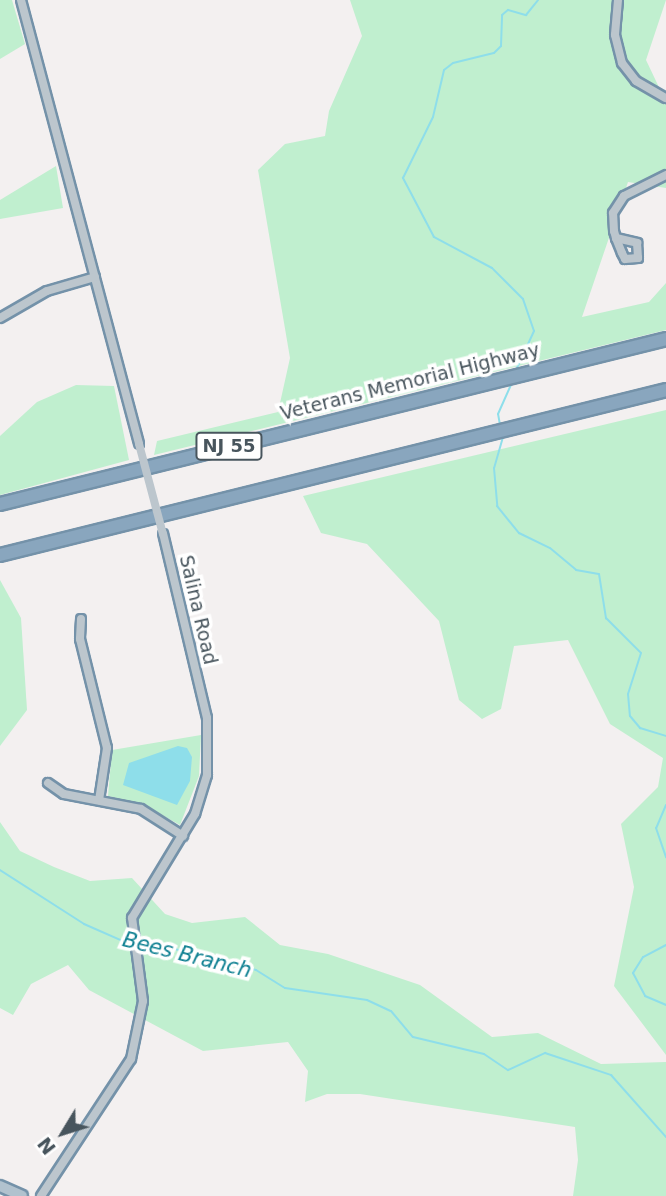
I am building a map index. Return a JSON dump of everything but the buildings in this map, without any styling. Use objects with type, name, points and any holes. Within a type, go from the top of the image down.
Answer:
[{"type":"highway","name":"Veterans Memorial Highway","points":[[0,504],[666,339]]},
{"type":"highway","name":"NJ 55","points":[[0,555],[666,390]]},
{"type":"main road","points":[[0,1186],[22,1196]]},
{"type":"street","name":"Salina Road","points":[[21,0],[163,534],[209,733],[204,791],[183,836],[134,912],[133,946],[143,1008],[131,1059],[41,1196]]},
{"type":"street","points":[[618,0],[615,35],[622,63],[636,82],[666,98]]},
{"type":"street","points":[[616,238],[613,213],[619,201],[666,175]]},
{"type":"street","points":[[0,318],[47,291],[95,277]]},
{"type":"street","points":[[81,618],[80,639],[107,748],[99,800]]},
{"type":"street","points":[[48,783],[64,794],[141,809],[183,836]]},
{"type":"green space","points":[[0,0],[12,0],[25,44],[0,59]]},
{"type":"green space","points":[[350,0],[666,0],[646,60],[666,102],[666,188],[628,182],[582,317],[649,302],[666,283],[666,330],[154,455],[157,441],[278,412],[290,358],[258,170],[285,144],[325,136],[329,111],[362,36]]},
{"type":"green space","points":[[56,166],[63,208],[0,219],[0,200]]},
{"type":"green space","points":[[76,385],[114,386],[129,460],[0,495],[0,436],[37,402]]},
{"type":"green space","points":[[666,410],[666,1055],[614,986],[634,887],[621,824],[658,787],[663,758],[610,724],[568,640],[514,646],[501,709],[482,719],[459,700],[439,621],[367,544],[321,533],[303,496]]},
{"type":"green space","points":[[0,580],[21,618],[27,710],[0,746]]},
{"type":"green space","points":[[201,735],[199,776],[180,825],[142,804],[108,796],[112,750]]},
{"type":"green space","points":[[0,822],[20,851],[54,867],[90,881],[132,878],[165,914],[192,923],[245,917],[280,945],[328,954],[420,985],[492,1037],[538,1033],[601,1064],[666,1062],[666,1196],[573,1196],[578,1160],[575,1127],[360,1094],[327,1094],[305,1102],[308,1071],[288,1042],[203,1051],[89,990],[68,965],[31,984],[13,1015],[0,1008]]},
{"type":"water","points":[[178,746],[187,748],[192,757],[190,781],[177,805],[123,785],[129,763]]},
{"type":"waterway","points":[[516,370],[534,331],[523,299],[492,268],[434,237],[403,178],[433,117],[444,70],[453,63],[494,53],[501,46],[502,15],[508,10],[526,15],[538,0]]},
{"type":"waterway","points":[[500,425],[498,414],[512,382]]},
{"type":"waterway","points":[[503,437],[494,468],[497,506],[519,533],[550,548],[576,570],[599,574],[606,618],[641,653],[628,694],[630,716],[640,728],[666,736]]},
{"type":"waterway","points":[[666,805],[656,828],[666,857]]},
{"type":"waterway","name":"Bees Branch","points":[[0,870],[84,924],[134,946]]},
{"type":"waterway","points":[[666,945],[643,957],[633,973],[645,996],[666,1005]]},
{"type":"waterway","name":"Bees Branch","points":[[139,947],[171,948],[256,970],[285,988],[367,1000],[391,1011],[413,1037],[484,1054],[508,1070],[545,1053],[611,1075],[666,1137]]}]
